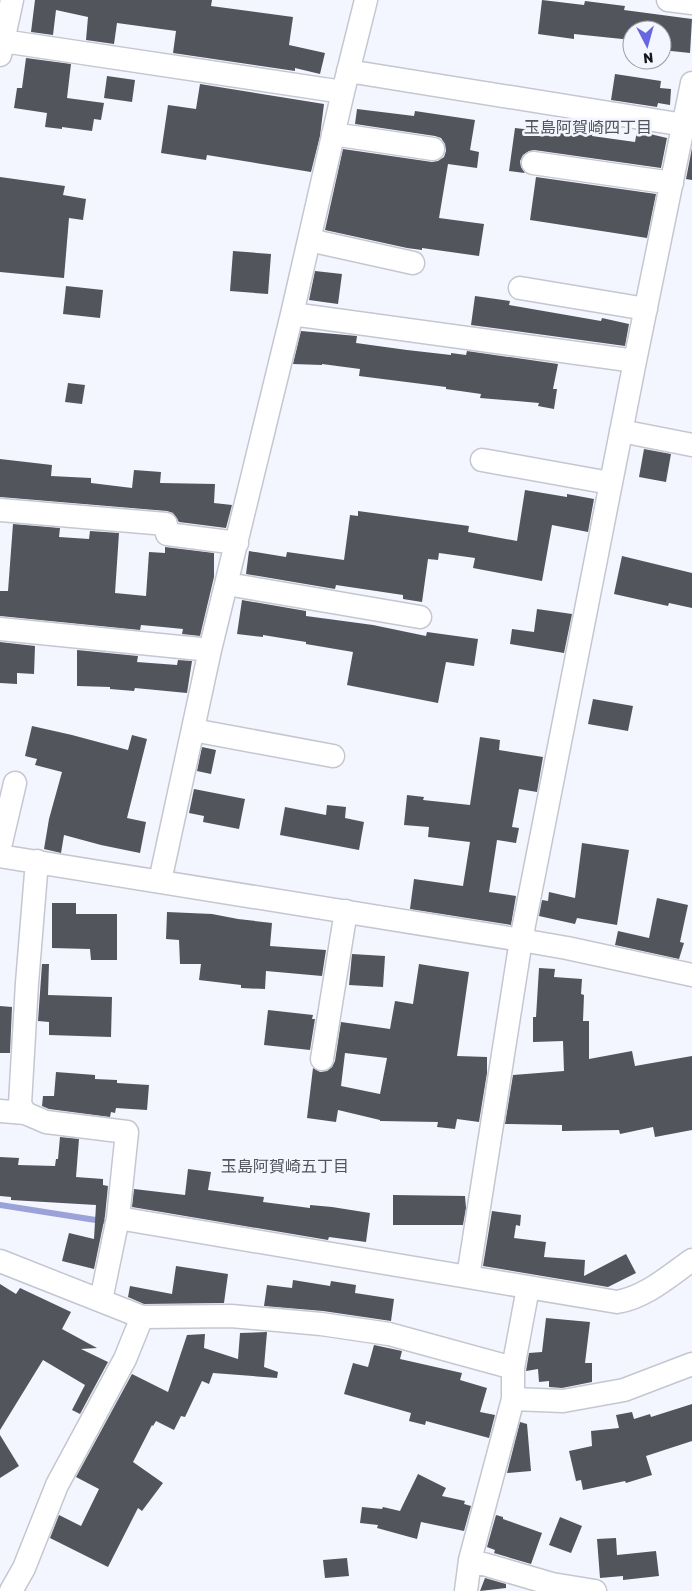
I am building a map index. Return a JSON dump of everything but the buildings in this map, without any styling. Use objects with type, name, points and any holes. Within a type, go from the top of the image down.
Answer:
[{"type":"street","points":[[12,0],[2,48],[345,82],[684,125]]},
{"type":"street","points":[[160,881],[210,650],[237,544],[345,82],[366,0]]},
{"type":"street","points":[[668,0],[692,3]]},
{"type":"street","points":[[468,1277],[522,940],[610,483],[692,83]]},
{"type":"street","points":[[333,134],[433,149]]},
{"type":"street","points":[[533,163],[672,183]]},
{"type":"street","points":[[309,240],[413,263]]},
{"type":"street","points":[[520,288],[646,309]]},
{"type":"street","points":[[292,314],[635,361]]},
{"type":"street","points":[[621,432],[692,445]]},
{"type":"street","points":[[482,460],[610,483]]},
{"type":"street","points":[[0,510],[166,524],[166,534],[237,544]]},
{"type":"street","points":[[227,584],[420,617]]},
{"type":"street","points":[[0,629],[210,650]]},
{"type":"street","points":[[193,730],[333,756]]},
{"type":"street","points":[[0,847],[15,783]]},
{"type":"street","points":[[0,856],[522,940],[692,975]]},
{"type":"street","points":[[25,1114],[20,1104],[26,983],[37,861]]},
{"type":"street","points":[[322,1059],[346,911]]},
{"type":"street","points":[[0,1110],[25,1114],[46,1122],[128,1132],[118,1218],[101,1300]]},
{"type":"street","points":[[118,1218],[468,1277],[527,1294],[617,1302],[631,1300],[692,1260]]},
{"type":"street","points":[[0,1261],[142,1317],[231,1316],[321,1324],[389,1334],[513,1368]]},
{"type":"street","points":[[466,1591],[470,1560],[514,1399],[513,1368],[527,1294]]},
{"type":"street","points":[[11,1591],[24,1568],[57,1485],[121,1367],[142,1317]]},
{"type":"street","points":[[514,1399],[563,1400],[624,1390],[692,1364]]},
{"type":"street","points":[[470,1560],[552,1584],[595,1591]]},
{"type":"waterway","points":[[0,1205],[102,1221]]},
{"type":"district","name":"玉島阿賀崎四丁目","points":[[588,127]]},
{"type":"district","name":"玉島阿賀崎五丁目","points":[[285,1166]]}]
